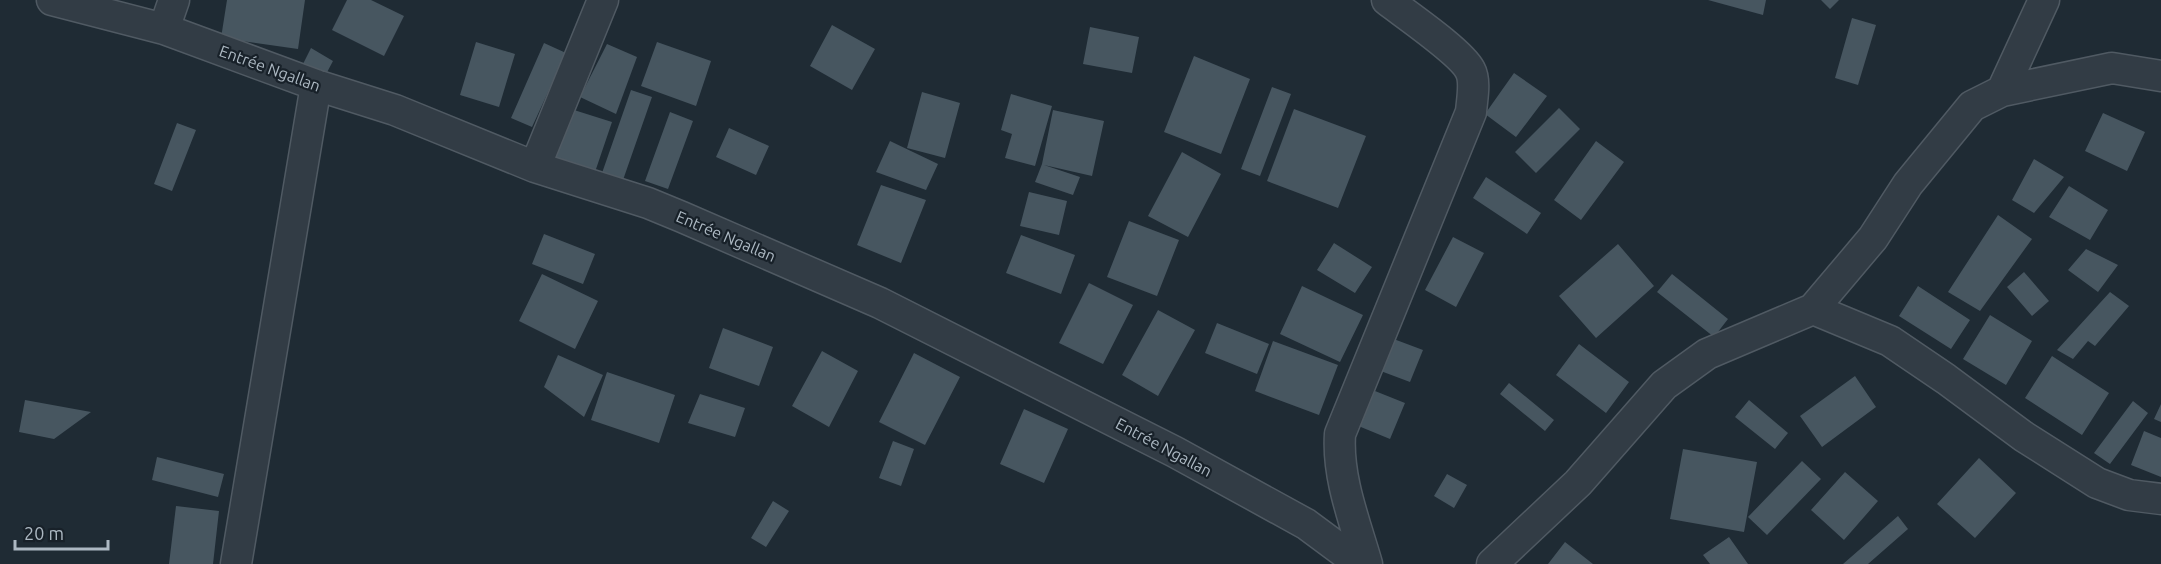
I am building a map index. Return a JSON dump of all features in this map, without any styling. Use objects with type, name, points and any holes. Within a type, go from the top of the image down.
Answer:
[{"type":"street","name":"Entrée Ngallan","points":[[52,0],[164,29],[316,85],[395,110],[536,167],[648,203],[682,217],[880,303],[1174,452],[1305,524],[1360,564]]},
{"type":"street","points":[[164,29],[174,0]]},
{"type":"street","points":[[536,167],[603,0]]},
{"type":"street","points":[[1367,564],[1342,472],[1339,454],[1340,434],[1471,112],[1473,86],[1470,70],[1452,50],[1387,0]]},
{"type":"street","points":[[2002,91],[2044,0]]},
{"type":"street","points":[[1492,564],[1578,483],[1664,385],[1707,354],[1813,309],[1873,238],[1908,184],[1972,106],[2002,91],[2112,68],[2161,76]]},
{"type":"street","points":[[237,564],[316,85]]},
{"type":"street","points":[[1813,309],[1890,341],[1947,379],[2023,436],[2097,483],[2129,495],[2161,499]]},
{"type":"building","points":[[227,0],[305,0],[298,49],[221,38]]},
{"type":"building","points":[[347,0],[371,0],[404,16],[384,56],[332,30]]},
{"type":"building","points":[[1708,0],[1766,0],[1763,15]]},
{"type":"building","points":[[1821,0],[1839,0],[1830,9]]},
{"type":"building","points":[[1852,18],[1876,25],[1858,85],[1835,78]]},
{"type":"building","points":[[832,25],[875,49],[852,90],[810,66]]},
{"type":"building","points":[[1090,27],[1139,37],[1132,73],[1083,64]]},
{"type":"building","points":[[476,42],[515,54],[499,107],[460,95]]},
{"type":"building","points":[[657,42],[711,61],[696,106],[641,86]]},
{"type":"building","points":[[544,43],[566,53],[532,127],[511,118]]},
{"type":"building","points":[[607,44],[637,57],[616,114],[580,97]]},
{"type":"building","points":[[311,48],[333,61],[324,78],[302,66]]},
{"type":"building","points":[[1194,56],[1250,79],[1221,154],[1164,132]]},
{"type":"building","points":[[1514,73],[1547,96],[1516,137],[1485,114]]},
{"type":"building","points":[[1272,87],[1291,94],[1260,176],[1241,169]]},
{"type":"building","points":[[631,90],[652,97],[623,180],[602,173]]},
{"type":"building","points":[[922,92],[960,103],[945,158],[907,148]]},
{"type":"building","points":[[1011,94],[1052,106],[1035,166],[1005,158],[1012,134],[1001,130]]},
{"type":"building","points":[[1559,108],[1580,129],[1536,173],[1515,152]]},
{"type":"building","points":[[1294,109],[1366,136],[1338,208],[1267,181]]},
{"type":"building","points":[[574,110],[612,122],[595,172],[551,162]]},
{"type":"building","points":[[1053,110],[1104,121],[1092,176],[1044,165],[1080,177],[1073,195],[1035,182],[1042,164]]},
{"type":"building","points":[[670,112],[693,121],[668,189],[645,181]]},
{"type":"building","points":[[2103,113],[2145,132],[2127,171],[2085,151]]},
{"type":"building","points":[[177,123],[196,130],[172,191],[154,184]]},
{"type":"building","points":[[729,128],[769,146],[756,175],[716,157]]},
{"type":"building","points":[[890,141],[938,164],[926,190],[876,172]]},
{"type":"building","points":[[1596,141],[1624,162],[1581,220],[1554,200]]},
{"type":"building","points":[[1182,152],[1221,174],[1188,237],[1148,216]]},
{"type":"building","points":[[2034,159],[2064,177],[2034,213],[2012,200]]},
{"type":"building","points":[[1486,177],[1541,213],[1527,234],[1473,198]]},
{"type":"building","points":[[881,185],[926,200],[901,263],[857,245]]},
{"type":"building","points":[[2069,186],[2108,210],[2090,240],[2049,217]]},
{"type":"building","points":[[1029,192],[1067,201],[1059,235],[1020,226]]},
{"type":"building","points":[[1998,215],[2032,239],[1980,311],[1948,292]]},
{"type":"building","points":[[1129,221],[1179,240],[1157,296],[1107,277]]},
{"type":"building","points":[[544,234],[595,254],[583,284],[532,264]]},
{"type":"building","points":[[1021,235],[1075,255],[1061,294],[1006,273]]},
{"type":"building","points":[[1453,237],[1484,253],[1456,307],[1425,290]]},
{"type":"building","points":[[1334,243],[1372,267],[1355,293],[1317,270]]},
{"type":"building","points":[[1618,244],[1654,286],[1596,338],[1559,296]]},
{"type":"building","points":[[2086,249],[2118,265],[2098,292],[2068,270]]},
{"type":"building","points":[[2024,272],[2049,301],[2032,316],[2007,287]]},
{"type":"building","points":[[542,274],[598,301],[575,349],[519,321]]},
{"type":"building","points":[[1672,274],[1728,319],[1714,337],[1657,292]]},
{"type":"building","points":[[1089,283],[1133,305],[1103,364],[1059,343]]},
{"type":"building","points":[[1302,286],[1363,315],[1340,362],[1280,334]]},
{"type":"building","points":[[1918,286],[1970,320],[1951,349],[1899,316]]},
{"type":"building","points":[[2110,292],[2129,306],[2095,346],[2088,341],[2073,359],[2057,350]]},
{"type":"building","points":[[1158,310],[1195,330],[1158,396],[1122,375]]},
{"type":"building","points":[[1990,315],[2032,341],[2006,385],[1963,359]]},
{"type":"building","points":[[1217,323],[1269,344],[1257,374],[1205,353]]},
{"type":"building","points":[[723,328],[773,347],[759,386],[709,368]]},
{"type":"building","points":[[1391,338],[1423,350],[1410,382],[1378,370]]},
{"type":"building","points":[[1273,341],[1338,365],[1319,415],[1255,391]]},
{"type":"building","points":[[1579,344],[1629,382],[1606,413],[1556,375]]},
{"type":"building","points":[[822,351],[858,371],[829,427],[792,406]]},
{"type":"building","points":[[914,353],[960,377],[925,445],[879,422]]},
{"type":"building","points":[[558,355],[603,375],[584,417],[544,387]]},
{"type":"building","points":[[2052,356],[2109,393],[2082,435],[2025,398]]},
{"type":"building","points":[[607,372],[675,395],[659,443],[591,420]]},
{"type":"building","points":[[1855,376],[1876,407],[1822,447],[1800,416]]},
{"type":"building","points":[[1509,383],[1554,420],[1545,431],[1500,394]]},
{"type":"building","points":[[1370,389],[1405,403],[1390,439],[1356,425]]},
{"type":"building","points":[[700,394],[745,408],[735,437],[688,423]]},
{"type":"building","points":[[25,400],[91,412],[54,439],[19,432]]},
{"type":"building","points":[[1749,400],[1788,433],[1775,449],[1735,417]]},
{"type":"building","points":[[2133,401],[2148,413],[2110,464],[2094,453]]},
{"type":"building","points":[[2161,404],[2161,422],[2154,419]]},
{"type":"building","points":[[1024,409],[1068,429],[1044,483],[1000,464]]},
{"type":"building","points":[[2144,431],[2161,438],[2161,477],[2131,465]]},
{"type":"building","points":[[893,441],[914,449],[901,486],[879,478]]},
{"type":"building","points":[[1683,449],[1757,462],[1744,532],[1670,519]]},
{"type":"building","points":[[157,457],[224,474],[218,497],[152,480]]},
{"type":"building","points":[[1979,458],[2016,493],[1975,538],[1937,504]]},
{"type":"building","points":[[1802,461],[1821,479],[1767,535],[1748,517]]},
{"type":"building","points":[[1845,472],[1878,501],[1844,540],[1811,510]]},
{"type":"building","points":[[1447,474],[1467,485],[1454,508],[1434,496]]},
{"type":"building","points":[[773,501],[789,511],[766,547],[751,538]]},
{"type":"building","points":[[176,506],[219,511],[213,564],[169,564]]},
{"type":"building","points":[[1898,516],[1908,529],[1868,564],[1843,564]]},
{"type":"building","points":[[1729,537],[1748,564],[1710,564],[1703,555]]},
{"type":"building","points":[[1565,542],[1593,564],[1548,564]]}]
